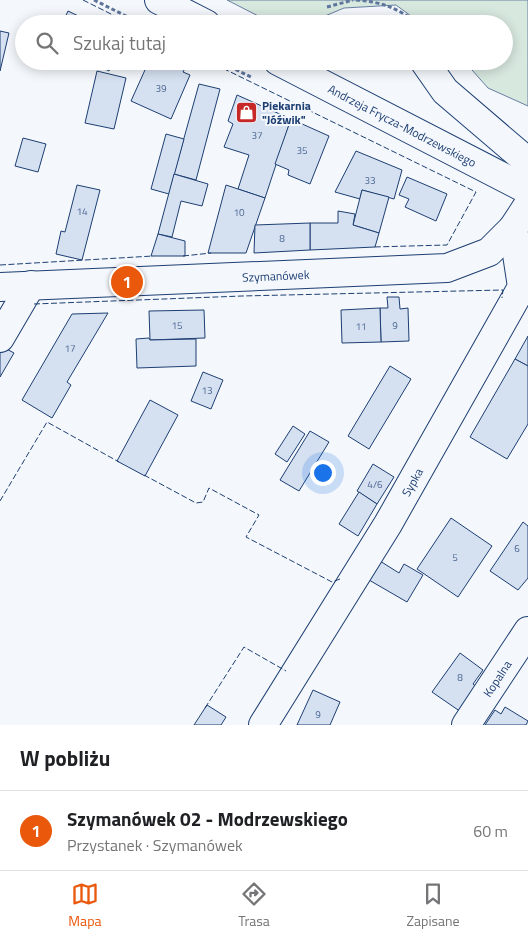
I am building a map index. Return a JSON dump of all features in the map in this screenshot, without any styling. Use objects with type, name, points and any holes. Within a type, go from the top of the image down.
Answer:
[{"type":"street","points":[[159,0],[188,15]]},
{"type":"street","name":"Andrzeja Frycza-Modrzewskiego","points":[[302,70],[528,190]]},
{"type":"street","points":[[430,70],[445,91],[528,162]]},
{"type":"street","name":"Szymanówek","points":[[0,287],[447,268],[489,252],[513,228],[528,205]]},
{"type":"street","name":"Sypka","points":[[263,725],[388,524],[522,288],[513,228]]},
{"type":"street","points":[[0,338],[31,285]]},
{"type":"street","name":"Kopalna","points":[[466,725],[528,631]]},
{"type":"path","points":[[94,0],[124,15]]},
{"type":"path","points":[[330,0],[328,7],[355,0],[376,2],[398,9],[406,15]]},
{"type":"path","points":[[237,70],[262,82]]},
{"type":"shaded area","points":[[227,0],[528,0],[528,106],[488,88],[472,70],[513,70],[513,15],[410,15],[396,5],[344,8],[327,15],[256,15]]},
{"type":"building","points":[[68,11],[76,15],[66,15]]},
{"type":"building","points":[[0,31],[9,33],[0,71]]},
{"type":"building","points":[[145,70],[184,70],[183,72],[190,75],[171,119],[131,101]]},
{"type":"building","points":[[97,71],[126,78],[114,129],[85,123]]},
{"type":"building","points":[[199,84],[220,89],[196,180],[174,174]]},
{"type":"building","points":[[237,95],[291,119],[265,198],[238,189],[249,155],[224,147],[233,124],[228,121]]},
{"type":"building","points":[[291,119],[329,136],[310,184],[288,175],[289,170],[275,164]]},
{"type":"building","points":[[166,134],[184,139],[169,194],[151,189]]},
{"type":"building","points":[[23,138],[46,144],[38,172],[15,166]]},
{"type":"building","points":[[356,151],[402,170],[394,199],[362,190],[360,199],[335,192]]},
{"type":"building","points":[[174,174],[208,184],[202,206],[181,201],[172,237],[158,234]]},
{"type":"building","points":[[407,177],[447,194],[436,221],[405,207],[409,199],[399,195]]},
{"type":"building","points":[[77,185],[100,190],[82,260],[56,254],[61,231],[65,232]]},
{"type":"building","points":[[226,185],[265,198],[246,253],[208,253]]},
{"type":"building","points":[[362,190],[389,197],[379,233],[353,225]]},
{"type":"building","points":[[338,211],[355,214],[353,225],[379,233],[375,247],[310,250],[310,223],[338,223]]},
{"type":"building","points":[[310,223],[310,250],[254,253],[255,225]]},
{"type":"building","points":[[158,234],[185,241],[185,256],[151,256]]},
{"type":"building","points":[[387,297],[399,297],[400,309],[408,308],[409,341],[381,342],[380,308],[388,308]]},
{"type":"building","points":[[380,308],[381,342],[342,343],[341,310]]},
{"type":"building","points":[[204,310],[205,338],[150,340],[149,311]]},
{"type":"building","points":[[108,313],[67,382],[71,385],[52,418],[22,400],[72,314]]},
{"type":"building","points":[[528,336],[528,366],[515,359]]},
{"type":"building","points":[[149,338],[150,340],[196,339],[196,366],[137,368],[136,339]]},
{"type":"building","points":[[3,347],[14,353],[0,377],[0,353]]},
{"type":"building","points":[[515,359],[528,366],[528,424],[507,459],[470,437]]},
{"type":"building","points":[[390,366],[411,379],[369,449],[348,436]]},
{"type":"building","points":[[203,372],[223,380],[211,409],[191,401]]},
{"type":"building","points":[[150,400],[178,415],[145,476],[117,461]]},
{"type":"building","points":[[293,426],[305,434],[287,462],[275,454]]},
{"type":"building","points":[[310,431],[329,442],[299,491],[280,480]]},
{"type":"building","points":[[373,464],[394,477],[377,504],[357,491]]},
{"type":"building","points":[[359,492],[377,504],[358,536],[339,524]]},
{"type":"building","points":[[451,518],[492,546],[458,597],[417,569]]},
{"type":"building","points":[[523,522],[528,526],[528,578],[518,590],[490,571]]},
{"type":"building","points":[[380,561],[399,573],[404,564],[423,575],[407,602],[369,580]]},
{"type":"building","points":[[460,653],[483,670],[473,684],[478,688],[461,712],[432,692]]},
{"type":"building","points":[[313,690],[340,702],[330,725],[297,725]]},
{"type":"building","points":[[207,705],[226,717],[221,725],[194,725]]},
{"type":"building","points":[[505,707],[528,721],[526,725],[485,725],[495,710],[501,714]]},
{"type":"fence","points":[[83,0],[113,15]]},
{"type":"fence","points":[[226,70],[476,192],[447,245],[373,247]]},
{"type":"fence","points":[[183,256],[211,253]]},
{"type":"fence","points":[[0,265],[153,256]]},
{"type":"fence","points":[[34,304],[242,296],[503,290],[502,298]]},
{"type":"fence","points":[[0,501],[47,422],[119,462]]},
{"type":"fence","points":[[144,475],[196,503],[203,502],[209,488],[259,515],[246,537],[332,582],[340,579]]},
{"type":"fence","points":[[205,708],[244,647],[286,671]]},
{"type":"place","name":"Piekarnia \"Jóźwik\"","points":[[246,112]]},
{"type":"place","name":"Szymanówek 02 - Modrzewskiego","points":[[127,282]]}]
